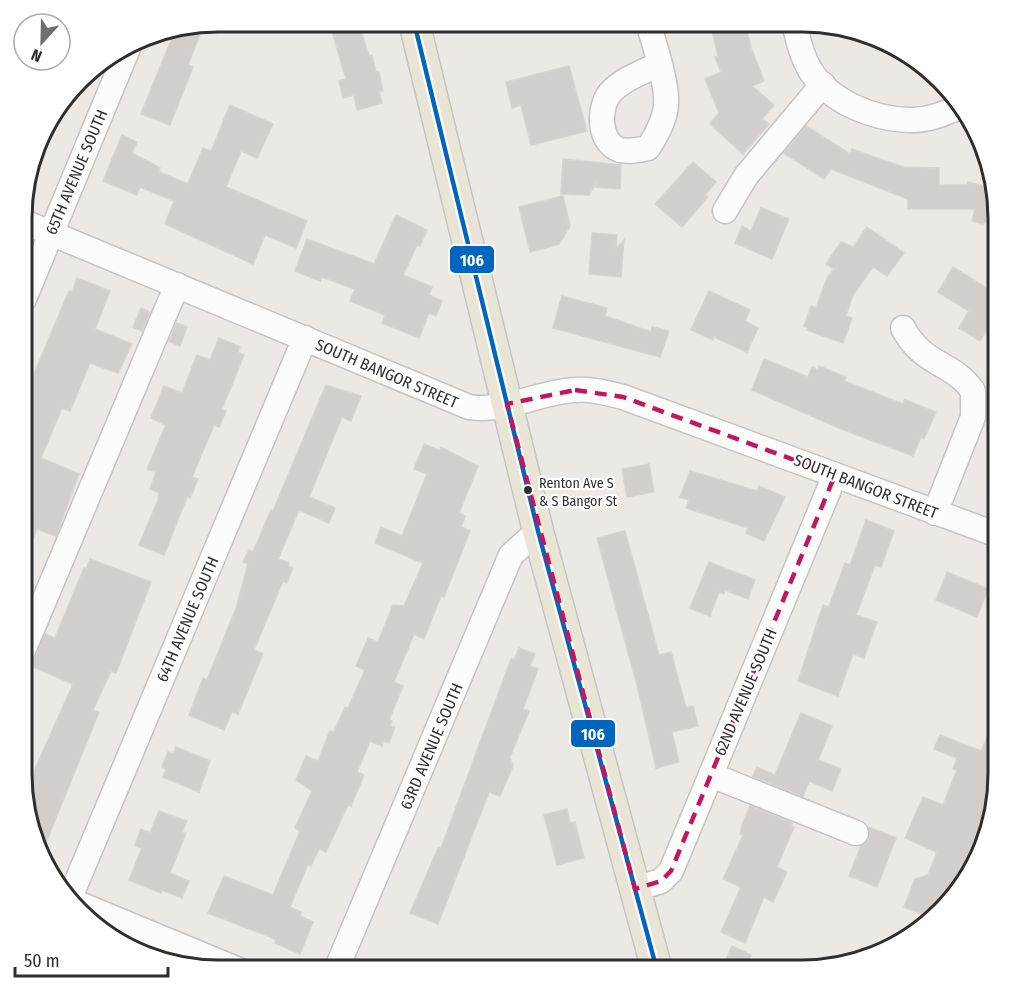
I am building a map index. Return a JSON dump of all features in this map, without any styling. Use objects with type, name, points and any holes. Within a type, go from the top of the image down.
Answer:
[{"type":"main road","points":[[416,32],[538,531],[654,959]]},
{"type":"street","points":[[651,32],[660,64]]},
{"type":"street","points":[[796,32],[802,54],[811,72],[843,101],[861,110],[910,120],[938,116],[953,110]]},
{"type":"street","name":"65TH AVENUE SOUTH","points":[[32,279],[125,56]]},
{"type":"street","points":[[725,211],[746,176],[823,84]]},
{"type":"street","name":"SOUTH BANGOR STREET","points":[[32,225],[469,407],[507,404],[575,390],[599,391],[623,397],[987,531]]},
{"type":"street","points":[[32,629],[177,285]]},
{"type":"street","points":[[903,328],[911,344],[922,355],[959,375],[973,391],[973,417],[935,513]]},
{"type":"street","name":"64TH AVENUE SOUTH","points":[[74,891],[304,338]]},
{"type":"street","name":"62ND AVENUE SOUTH","points":[[635,889],[661,881],[671,871],[835,475]]},
{"type":"street","name":"63RD AVENUE SOUTH","points":[[341,959],[511,555],[538,531]]},
{"type":"street","points":[[711,775],[856,833]]},
{"type":"street","points":[[90,908],[212,959]]},
{"type":"highlighted area","points":[[575,390],[623,397],[835,475],[671,871],[661,881],[635,889],[507,404]]},
{"type":"building","points":[[332,32],[361,32],[369,56],[372,55],[376,72],[379,72],[383,91],[379,92],[382,103],[357,110],[354,95],[343,98],[339,81],[346,79]]},
{"type":"building","points":[[712,32],[747,32],[764,81],[752,86],[774,105],[762,119],[769,124],[743,154],[710,124],[719,113],[705,79],[721,72],[715,57],[718,56]]},
{"type":"building","points":[[193,33],[200,34],[188,65],[193,67],[170,125],[141,114],[172,37]]},
{"type":"building","points":[[569,66],[587,131],[531,145],[521,105],[512,108],[506,82]]},
{"type":"building","points":[[230,105],[273,124],[257,158],[241,151],[226,187],[307,221],[296,248],[265,235],[253,264],[165,224],[174,201],[140,187],[137,195],[103,181],[122,135],[137,142],[132,153],[160,168],[159,172],[188,184],[203,148],[211,151]]},
{"type":"building","points":[[806,126],[850,154],[852,149],[903,167],[939,168],[939,185],[967,185],[968,182],[985,186],[987,221],[983,224],[972,221],[975,209],[908,209],[908,199],[831,169],[824,179],[784,153]]},
{"type":"building","points":[[563,159],[621,165],[620,189],[596,187],[596,183],[589,195],[561,194]]},
{"type":"building","points":[[693,162],[716,182],[705,195],[708,197],[682,227],[655,204]]},
{"type":"building","points":[[563,196],[570,226],[559,244],[530,252],[519,207]]},
{"type":"building","points":[[761,208],[789,219],[772,259],[735,243],[742,226],[751,231]]},
{"type":"building","points":[[396,215],[427,230],[403,275],[432,287],[429,295],[442,301],[436,316],[429,313],[419,338],[382,323],[385,315],[350,301],[355,289],[322,277],[320,281],[295,271],[307,239],[374,264]]},
{"type":"building","points":[[867,227],[904,253],[887,276],[873,267],[853,295],[846,316],[852,318],[843,343],[807,330],[808,328],[804,326],[811,306],[816,308],[827,278],[834,269],[826,264],[841,242],[853,247]]},
{"type":"building","points":[[592,233],[617,235],[616,249],[624,240],[621,277],[589,274]]},
{"type":"building","points":[[953,267],[987,288],[987,330],[980,341],[959,328],[969,311],[938,292]]},
{"type":"building","points":[[77,278],[110,291],[95,329],[132,344],[118,373],[90,363],[70,411],[62,408],[41,458],[79,474],[56,536],[37,529],[32,542],[32,379],[69,291],[72,292]]},
{"type":"building","points":[[709,291],[750,310],[745,321],[758,328],[747,352],[714,337],[713,340],[691,330]]},
{"type":"building","points":[[562,296],[607,308],[605,316],[651,332],[652,327],[669,331],[660,357],[553,328]]},
{"type":"building","points":[[141,308],[150,312],[142,331],[133,327]]},
{"type":"building","points":[[177,323],[187,327],[180,346],[169,341]]},
{"type":"building","points":[[219,338],[240,347],[238,352],[244,355],[222,409],[226,411],[219,427],[214,425],[192,477],[198,479],[190,498],[187,497],[164,555],[139,545],[159,493],[150,489],[156,472],[147,469],[166,425],[151,418],[164,386],[182,393],[197,355],[210,360]]},
{"type":"building","points":[[764,359],[808,377],[812,367],[818,370],[819,366],[846,377],[844,381],[903,404],[905,400],[936,412],[924,439],[921,437],[913,456],[839,428],[752,390]]},
{"type":"building","points":[[326,385],[361,396],[351,421],[342,417],[309,497],[335,508],[329,523],[299,510],[278,559],[289,563],[288,566],[293,568],[287,583],[283,581],[254,650],[263,654],[238,714],[232,712],[224,730],[189,715],[203,678],[207,680],[236,608],[248,564],[243,562],[249,550],[253,552],[271,510],[273,511]]},
{"type":"building","points":[[424,444],[440,451],[441,447],[478,466],[459,513],[465,516],[461,527],[470,531],[444,597],[441,596],[424,639],[414,634],[394,682],[403,686],[389,720],[392,721],[390,726],[395,727],[389,743],[384,741],[382,746],[370,741],[357,772],[364,775],[351,806],[348,805],[326,852],[319,849],[311,866],[308,864],[290,907],[301,912],[300,916],[313,922],[300,954],[275,943],[276,940],[268,936],[208,913],[224,876],[273,895],[300,831],[295,828],[312,791],[296,780],[306,756],[318,761],[330,731],[334,732],[345,707],[348,708],[365,670],[356,666],[368,638],[378,642],[393,605],[404,606],[423,563],[375,543],[381,527],[402,536],[427,474],[414,469]]},
{"type":"building","points":[[649,464],[654,492],[627,497],[622,469]]},
{"type":"building","points":[[690,471],[757,491],[759,486],[785,497],[764,541],[746,533],[748,528],[686,508],[689,500],[680,497]]},
{"type":"building","points":[[866,520],[894,531],[881,567],[875,565],[856,615],[877,622],[864,658],[853,654],[838,696],[798,681],[823,605],[829,607],[845,563],[850,565]]},
{"type":"building","points":[[625,531],[659,655],[671,652],[686,708],[693,706],[698,726],[672,732],[679,762],[656,768],[638,689],[597,538]]},
{"type":"building","points":[[90,559],[151,582],[116,673],[111,671],[93,710],[99,712],[46,844],[35,810],[32,776],[73,684],[32,666],[32,664],[45,634],[55,638],[84,568],[86,569]]},
{"type":"building","points":[[709,562],[755,580],[748,599],[725,590],[724,594],[719,592],[710,616],[690,608]]},
{"type":"building","points":[[947,572],[987,589],[977,617],[936,600]]},
{"type":"building","points":[[519,648],[535,654],[530,666],[538,669],[523,709],[529,711],[510,757],[513,766],[500,796],[489,792],[438,924],[410,913],[438,848],[441,848],[511,659],[514,660]]},
{"type":"building","points":[[801,713],[832,726],[818,760],[841,769],[832,791],[809,781],[803,797],[753,776],[757,767],[775,775]]},
{"type":"building","points":[[940,735],[981,751],[987,738],[986,798],[978,834],[968,856],[956,877],[922,914],[904,907],[915,879],[928,875],[937,852],[905,838],[923,797],[943,805],[957,770],[953,769],[957,758],[934,749]]},
{"type":"building","points":[[176,747],[210,761],[199,792],[163,777],[166,769],[162,767],[168,752],[173,754]]},
{"type":"building","points":[[750,806],[792,823],[791,826],[794,827],[777,867],[787,872],[773,902],[764,897],[745,943],[721,932],[741,887],[723,879],[743,835],[740,834],[742,825]]},
{"type":"building","points":[[567,809],[570,823],[575,822],[584,858],[557,865],[544,815]]},
{"type":"building","points":[[159,811],[187,821],[182,832],[186,833],[170,873],[189,881],[182,898],[162,890],[161,893],[129,880],[142,848],[135,845],[141,829],[150,833]]},
{"type":"building","points":[[868,827],[896,838],[877,887],[849,876],[861,846],[869,839]]},
{"type":"building","points":[[732,946],[751,955],[749,959],[726,959]]},
{"type":"transit line","name":"106","points":[[416,32],[538,531],[654,959]]},
{"type":"place","name":"Renton Ave S & S Bangor St","points":[[528,490]]}]
